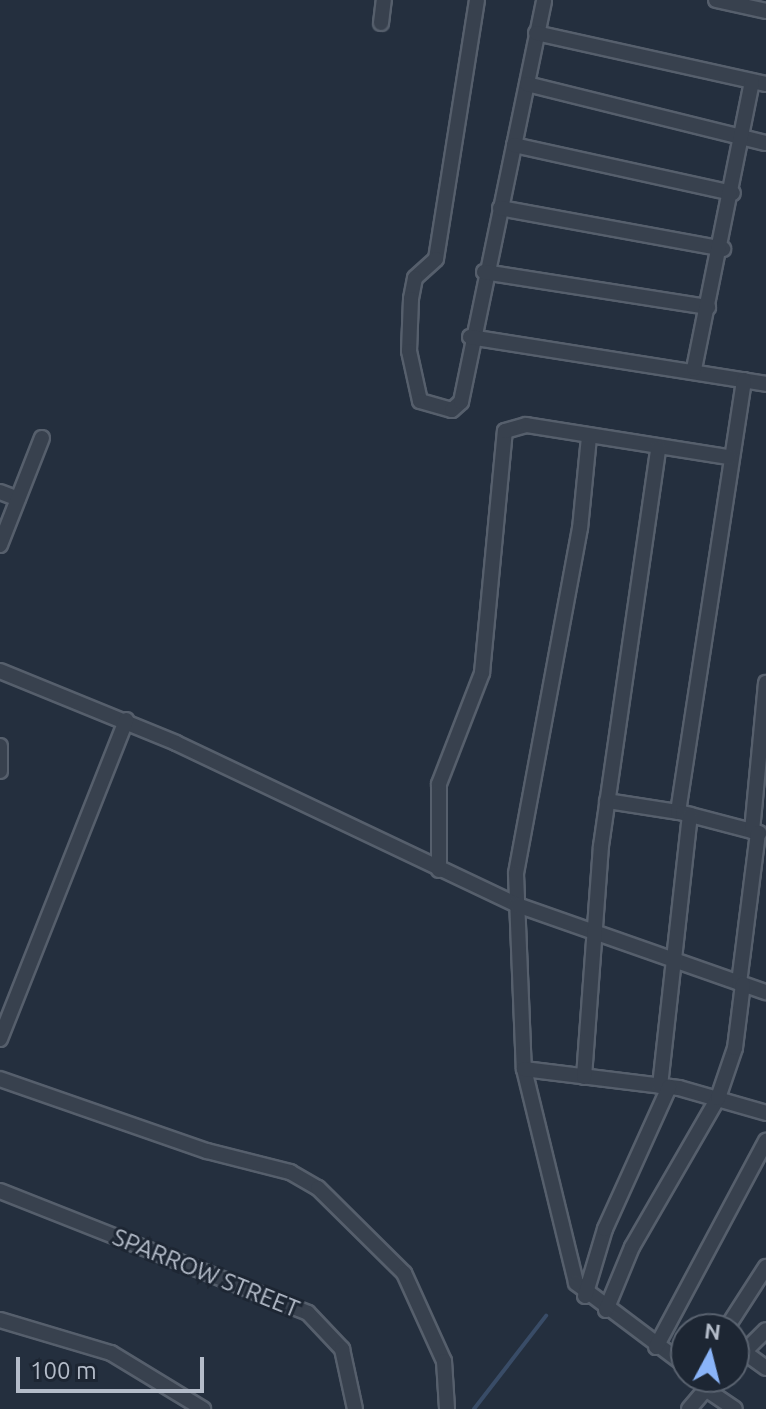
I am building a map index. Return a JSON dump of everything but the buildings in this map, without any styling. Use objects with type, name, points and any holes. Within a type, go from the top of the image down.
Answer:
[{"type":"street","points":[[381,23],[384,0]]},
{"type":"street","points":[[477,0],[436,259],[411,290],[409,351],[421,403],[459,407],[470,337],[544,0]]},
{"type":"street","points":[[716,0],[739,2],[766,11]]},
{"type":"street","points":[[536,33],[759,83],[743,136],[723,249],[694,369]]},
{"type":"street","points":[[527,84],[766,143]]},
{"type":"street","points":[[514,145],[733,193]]},
{"type":"street","points":[[500,208],[723,249]]},
{"type":"street","points":[[484,272],[708,307]]},
{"type":"street","points":[[470,337],[694,369],[766,384]]},
{"type":"street","points":[[585,1296],[605,1229],[665,1086],[684,814],[729,457],[744,380]]},
{"type":"street","points":[[439,870],[439,784],[478,692],[486,644],[503,437],[517,425],[729,457]]},
{"type":"street","points":[[589,437],[517,905],[524,1069],[552,1205],[585,1296],[670,1356]]},
{"type":"street","points":[[0,545],[42,438]]},
{"type":"street","points":[[584,1077],[591,934],[658,448]]},
{"type":"street","points":[[0,492],[18,499]]},
{"type":"street","points":[[0,671],[126,720],[517,905],[591,934],[766,992]]},
{"type":"street","points":[[606,1310],[632,1247],[718,1098],[735,1048],[759,833],[766,683]]},
{"type":"street","points":[[0,1039],[126,720]]},
{"type":"street","points":[[0,746],[0,771]]},
{"type":"street","points":[[607,801],[684,814],[759,833]]},
{"type":"street","points":[[524,1069],[665,1086],[766,1113]]},
{"type":"street","points":[[0,1079],[230,1159],[290,1172],[318,1188],[404,1273],[444,1361],[447,1409]]},
{"type":"street","points":[[656,1347],[766,1141]]},
{"type":"street","name":"SPARROW STREET","points":[[0,1191],[308,1313],[342,1349],[355,1409]]},
{"type":"street","points":[[736,1313],[766,1267]]},
{"type":"street","points":[[0,1320],[111,1353],[203,1409]]},
{"type":"street","points":[[750,1346],[766,1330]]},
{"type":"street","points":[[720,1393],[735,1409]]},
{"type":"waterway","points":[[474,1409],[546,1316]]}]
